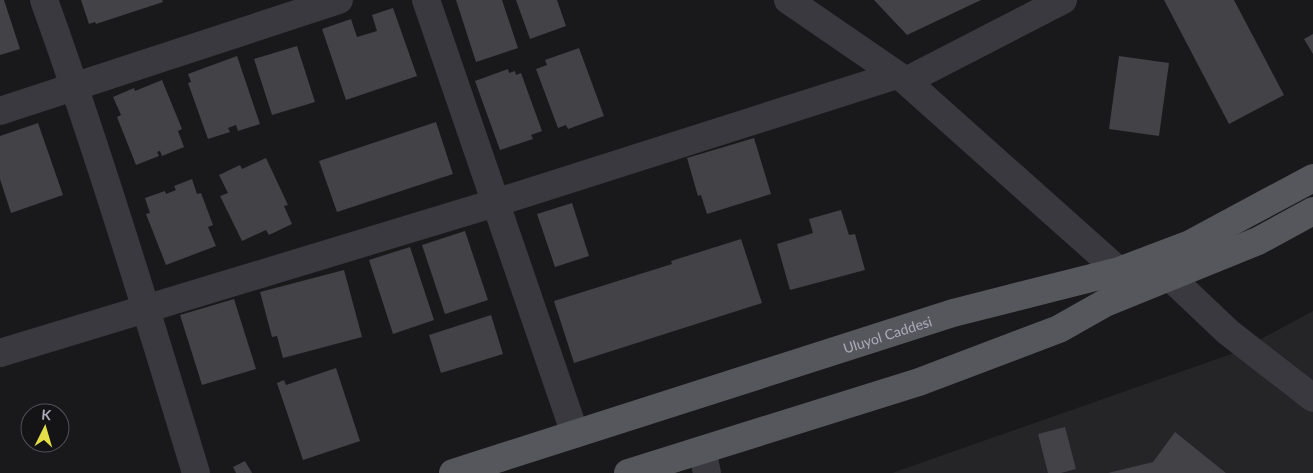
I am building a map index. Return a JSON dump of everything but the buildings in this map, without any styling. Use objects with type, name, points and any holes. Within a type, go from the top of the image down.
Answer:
[{"type":"main road","name":"Uluyol Caddesi","points":[[453,473],[953,313],[1119,271],[1190,244],[1313,178]]},
{"type":"main road","points":[[628,473],[704,462],[1059,329],[1105,303],[1258,241],[1313,211]]},
{"type":"street","points":[[44,0],[75,86],[146,308],[196,473]]},
{"type":"street","points":[[0,111],[339,0]]},
{"type":"street","points":[[426,0],[575,434]]},
{"type":"street","points":[[788,0],[901,78],[1119,271],[1170,277],[1228,332],[1313,398]]},
{"type":"street","points":[[0,353],[495,204],[901,78],[1063,0]]},
{"type":"shaded area","points":[[1313,311],[1313,473],[892,473],[1237,352]]}]
